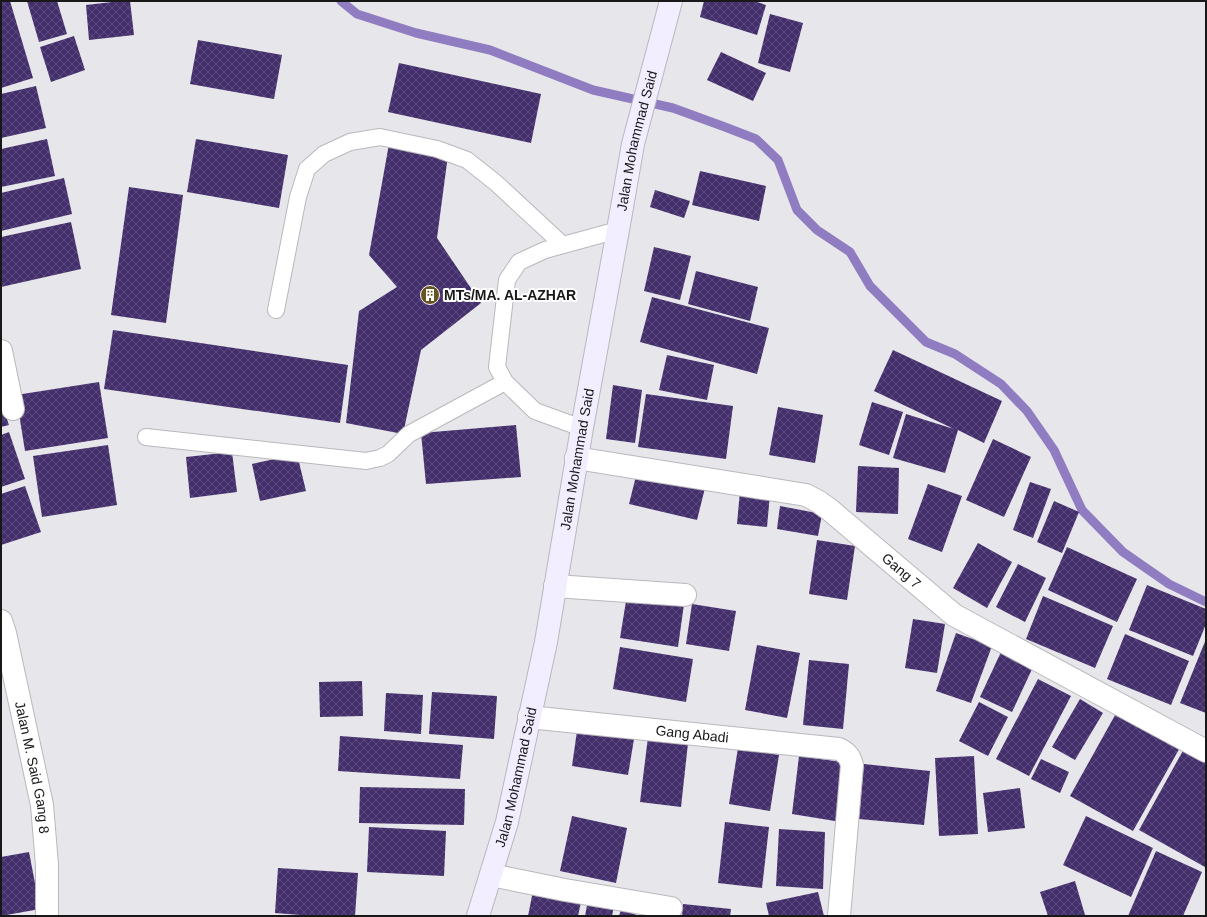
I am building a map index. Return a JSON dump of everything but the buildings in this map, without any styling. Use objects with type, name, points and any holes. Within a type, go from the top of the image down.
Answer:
[{"type":"street","name":"Jalan Mohammad Said","points":[[478,916],[507,822],[546,642],[576,458],[633,144],[670,1]]},
{"type":"street","points":[[1,351],[13,409]]},
{"type":"street","name":"Gang 7","points":[[576,458],[806,495],[830,510],[954,615],[1206,751]]},
{"type":"street","points":[[555,586],[685,595]]},
{"type":"street","name":"Jalan M. Said Gang 8","points":[[1,621],[24,716],[42,805],[47,865],[48,916]]},
{"type":"street","name":"Gang Abadi","points":[[529,717],[839,749],[845,752],[851,760],[852,765],[839,916]]},
{"type":"street","points":[[491,875],[565,890],[671,908]]},
{"type":"lane","points":[[276,310],[298,197],[307,169],[324,154],[350,142],[380,137],[437,149],[467,160],[496,183],[564,245]]},
{"type":"lane","points":[[582,428],[535,411],[505,382],[497,367],[507,280],[519,262],[545,250],[618,230]]},
{"type":"lane","points":[[146,437],[366,461],[380,458],[388,454],[409,434],[505,382]]},
{"type":"waterway","points":[[341,1],[357,14],[416,33],[490,50],[593,90],[673,108],[756,139],[778,160],[797,210],[817,230],[850,252],[870,286],[926,342],[955,354],[1001,384],[1027,411],[1054,450],[1082,510],[1123,552],[1169,584],[1206,602]]},
{"type":"place","name":"MTs/MA. AL-AZHAR","points":[[430,295]]}]
